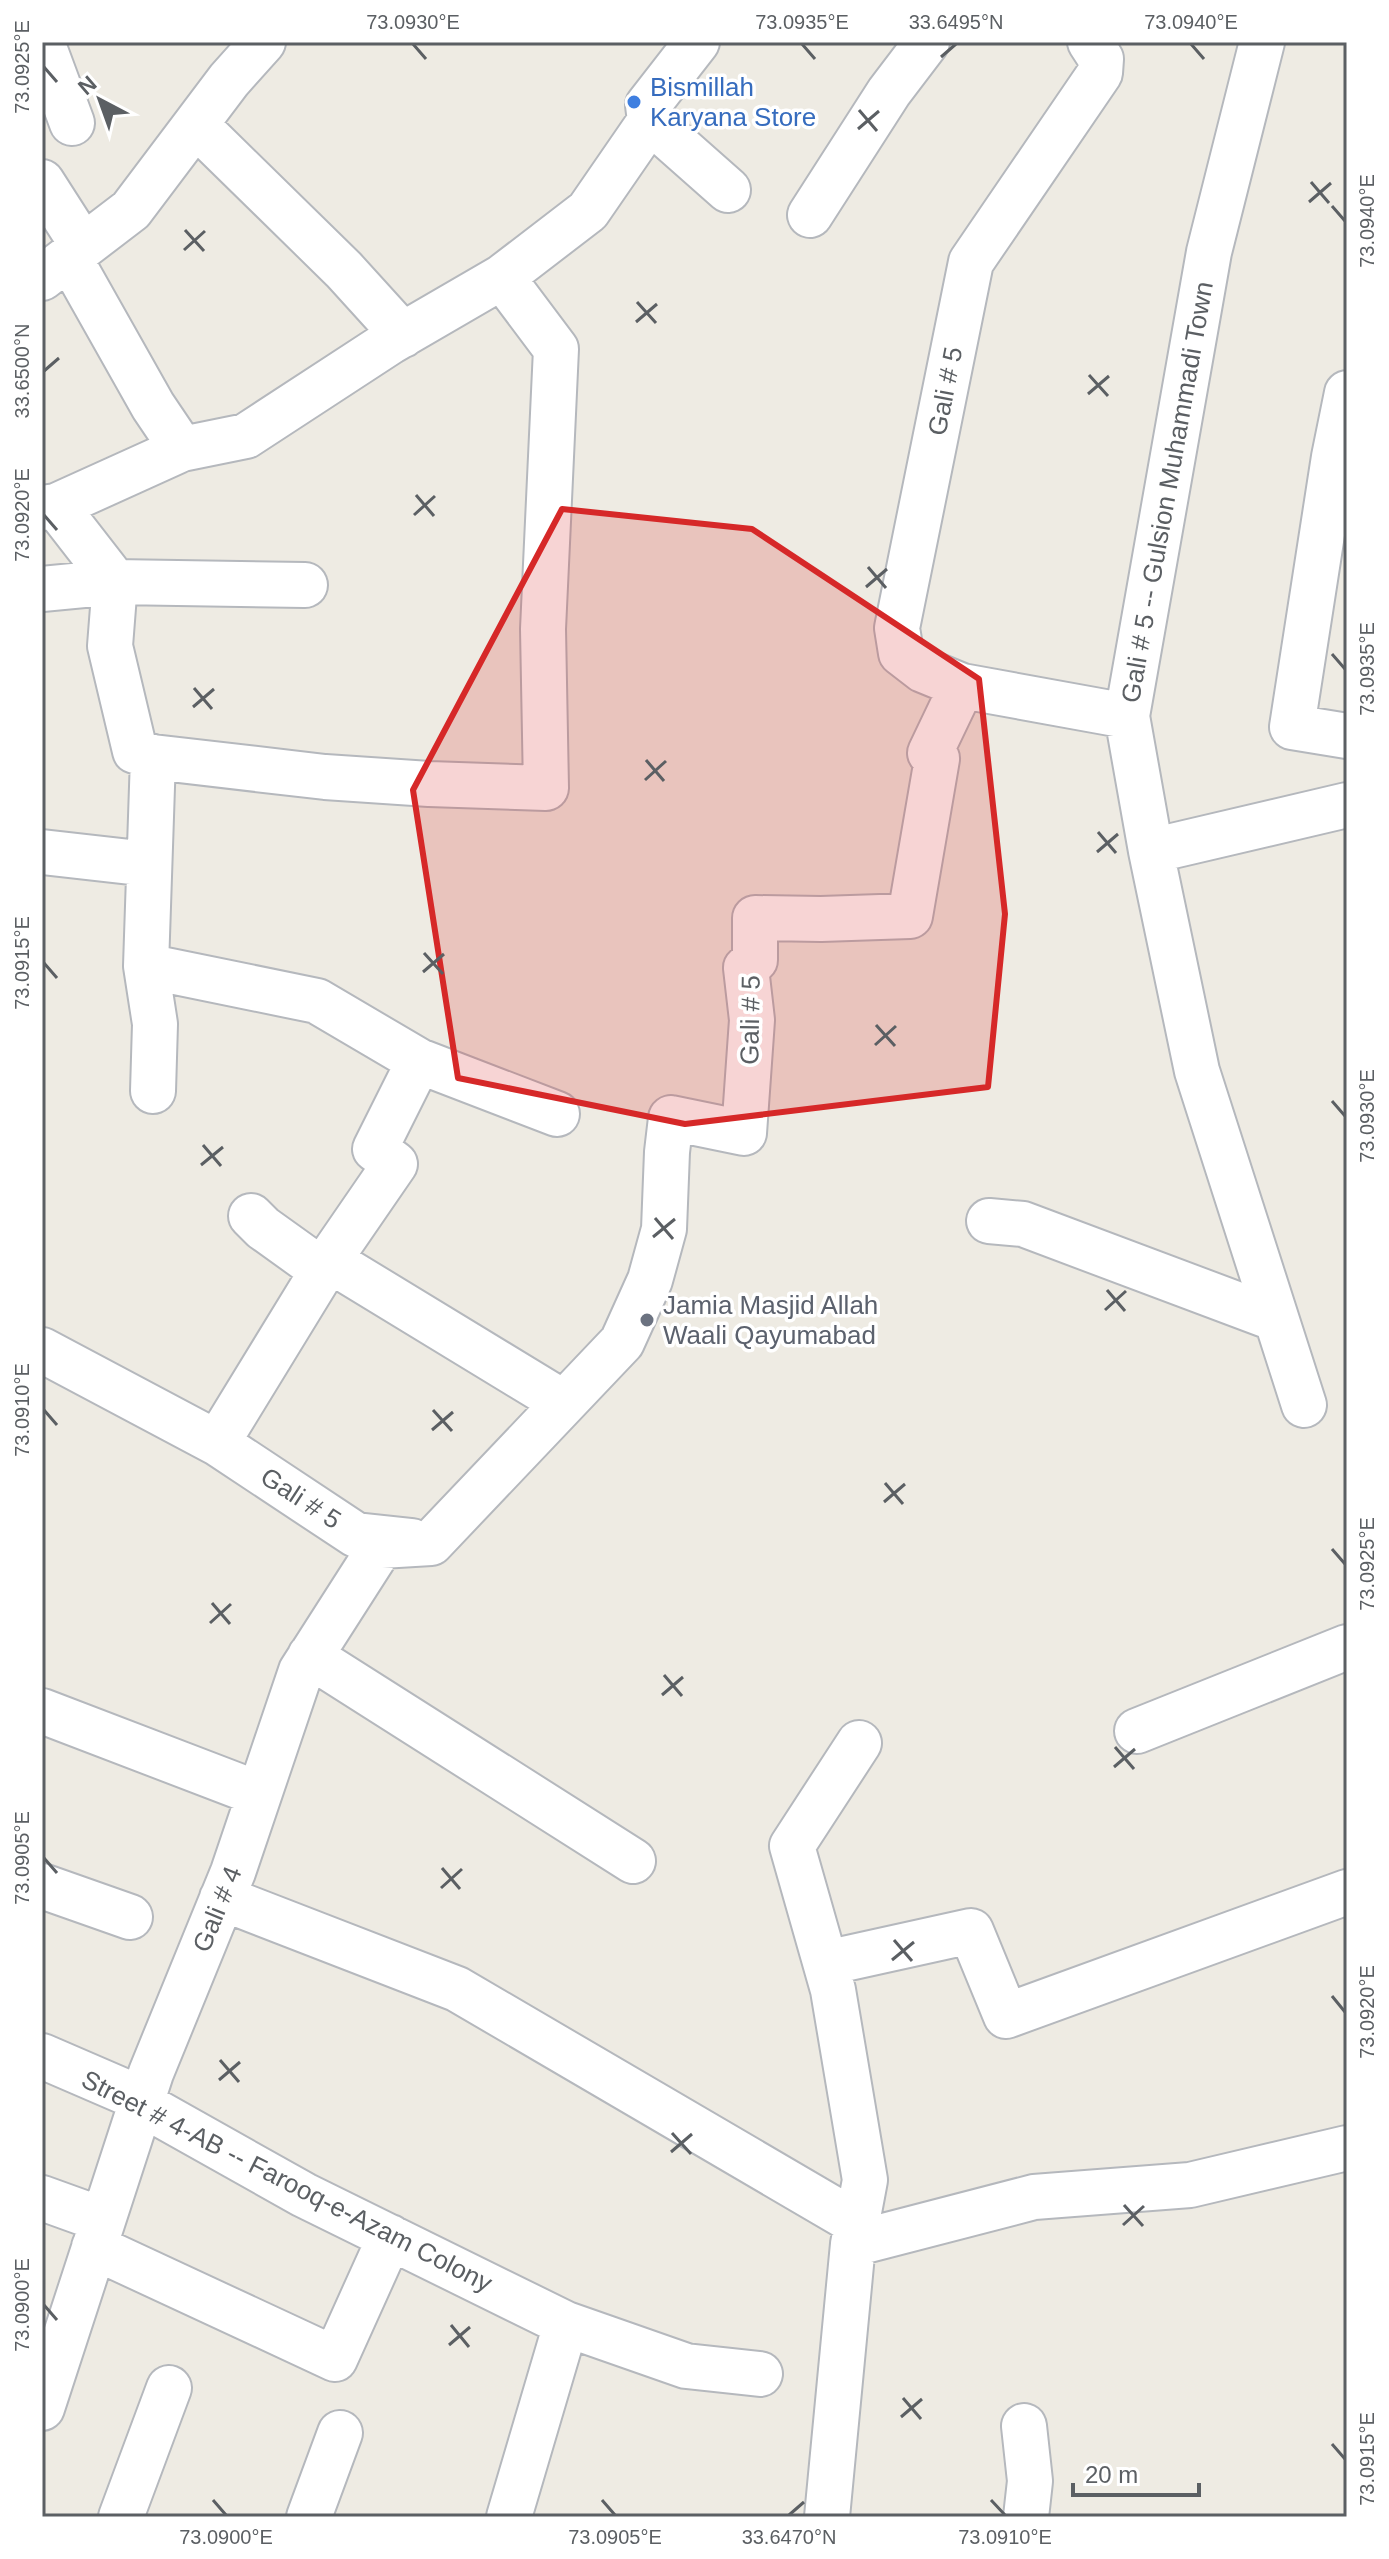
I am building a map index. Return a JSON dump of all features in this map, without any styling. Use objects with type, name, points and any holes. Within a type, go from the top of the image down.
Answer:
[{"type":"street","points":[[42,42],[72,123]]},
{"type":"street","points":[[65,260],[131,210],[229,80],[263,42]]},
{"type":"street","points":[[697,42],[648,105],[650,121],[728,190]]},
{"type":"street","points":[[810,215],[889,92],[927,42]]},
{"type":"street","name":"Gali # 5","points":[[42,1350],[49,1351],[217,1443],[356,1535],[431,1543],[622,1342],[650,1280],[664,1229],[671,1118],[744,1133],[752,1020],[746,968],[755,960],[755,918],[910,916],[937,759],[930,753],[962,686],[923,670],[901,653],[897,628],[971,262],[1100,73],[1101,59],[1090,42]]},
{"type":"street","name":"Gali # 5 -- Gulsion Muhammadi Town","points":[[1262,42],[1209,252],[1127,716],[1151,851],[1197,1071],[1304,1405]]},
{"type":"street","points":[[502,277],[556,349],[543,629],[546,788],[340,778],[153,757],[135,751],[110,646],[115,582],[49,507],[182,449],[246,436],[403,335],[502,277],[588,211],[650,121]]},
{"type":"street","points":[[196,125],[344,270],[403,335]]},
{"type":"street","points":[[42,182],[65,260],[182,449]]},
{"type":"street","points":[[1347,393],[1334,457],[1292,727],[1347,736]]},
{"type":"street","points":[[42,589],[115,582],[305,585]]},
{"type":"street","points":[[962,686],[1127,716]]},
{"type":"street","points":[[153,757],[146,966],[155,1024],[153,1091]]},
{"type":"street","points":[[1151,851],[1347,805]]},
{"type":"street","points":[[42,852],[148,864]]},
{"type":"street","points":[[146,966],[317,1001],[419,1061],[557,1114]]},
{"type":"street","points":[[217,1443],[326,1266],[395,1164],[375,1149],[419,1061]]},
{"type":"street","points":[[251,1216],[263,1228],[326,1266],[564,1403]]},
{"type":"street","points":[[989,1221],[1023,1224],[1276,1319]]},
{"type":"street","name":"Gali # 4","points":[[42,2408],[57,2342],[98,2234],[151,2073],[222,1898],[301,1671],[381,1546],[431,1543]]},
{"type":"street","points":[[1137,1731],[1347,1647]]},
{"type":"street","points":[[310,1656],[633,1861]]},
{"type":"street","points":[[42,1711],[259,1794]]},
{"type":"street","points":[[827,2517],[855,2234],[865,2180],[833,1990],[792,1846],[859,1743]]},
{"type":"street","points":[[42,1886],[130,1917]]},
{"type":"street","points":[[826,1963],[971,1931],[1006,2016],[1347,1892]]},
{"type":"street","points":[[222,1898],[457,1989],[855,2234],[1034,2197],[1190,2185],[1347,2148]]},
{"type":"street","name":"Street # 4-AB -- Farooq-e-Azam Colony","points":[[42,2056],[130,2094],[142,2104],[304,2195],[566,2324],[686,2366],[760,2374]]},
{"type":"street","points":[[42,2198],[98,2234],[335,2359],[390,2237]]},
{"type":"street","points":[[509,2517],[566,2324]]},
{"type":"street","points":[[121,2517],[169,2388]]},
{"type":"street","points":[[1024,2426],[1030,2481],[1026,2517]]},
{"type":"street","points":[[309,2517],[340,2433]]},
{"type":"highlighted area","points":[[562,509],[752,529],[979,679],[1005,914],[988,1087],[685,1124],[458,1078],[413,790]]},
{"type":"place","name":"Bismillah Karyana Store","points":[[634,102]]},
{"type":"place","name":"Jamia Masjid Allah Waali Qayumabad","points":[[647,1320]]}]
